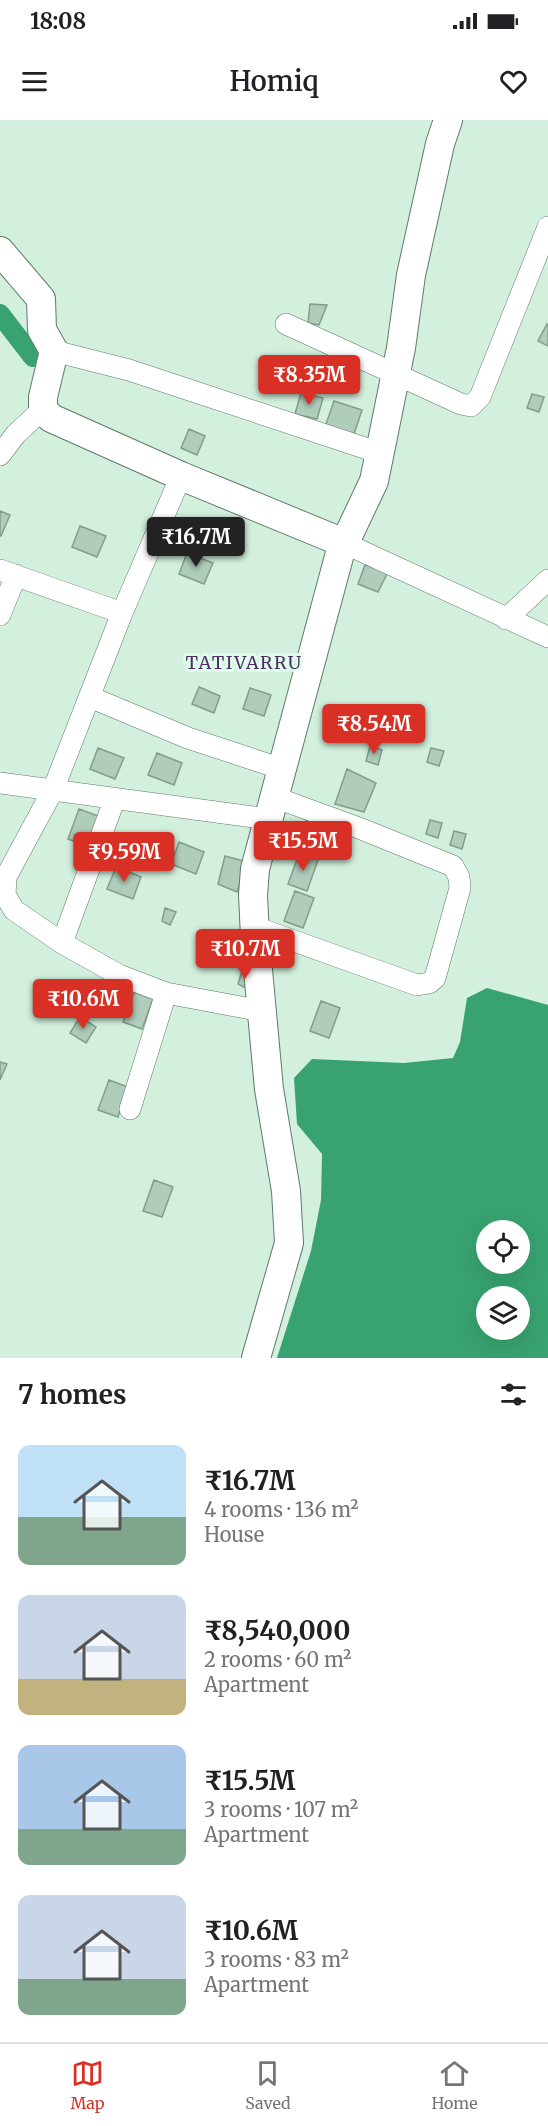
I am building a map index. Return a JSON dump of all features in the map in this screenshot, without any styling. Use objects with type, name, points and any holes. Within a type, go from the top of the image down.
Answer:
[{"type":"main road","points":[[256,1358],[289,1244],[286,1191],[269,1089],[255,927],[253,895],[255,869],[340,553],[374,481],[396,373],[411,274],[440,144],[448,120]]},
{"type":"main road","points":[[0,251],[40,299],[42,330],[54,351],[43,397],[43,409],[51,418],[181,476],[344,543]]},
{"type":"street","points":[[286,324],[461,404],[471,406],[480,397],[548,227]]},
{"type":"street","points":[[54,351],[129,370],[380,453]]},
{"type":"street","points":[[0,455],[16,434],[43,409]]},
{"type":"street","points":[[181,476],[122,612],[53,790],[6,877],[5,895],[14,910],[62,943],[119,975],[166,993],[262,1011]]},
{"type":"street","points":[[344,543],[548,637]]},
{"type":"street","points":[[0,615],[8,573],[122,612]]},
{"type":"street","points":[[506,618],[548,580]]},
{"type":"street","points":[[90,697],[188,738],[282,769]]},
{"type":"street","points":[[0,783],[115,798],[271,808],[359,828],[453,866],[459,877],[459,888],[435,978],[417,985],[255,927]]},
{"type":"street","points":[[62,943],[115,798]]},
{"type":"street","points":[[130,1109],[166,993]]},
{"type":"shaded area","points":[[487,988],[548,1005],[548,1358],[277,1358],[311,1251],[321,1200],[322,1154],[297,1124],[294,1078],[312,1059],[404,1063],[453,1058],[460,1042],[467,998]]},
{"type":"building","points":[[310,304],[327,305],[319,325],[308,323]]},
{"type":"building","points":[[548,325],[548,346],[538,341]]},
{"type":"building","points":[[301,393],[323,398],[317,419],[295,414]]},
{"type":"building","points":[[532,394],[544,397],[539,412],[527,408]]},
{"type":"building","points":[[334,401],[362,410],[353,437],[325,427]]},
{"type":"building","points":[[189,429],[205,436],[197,455],[181,448]]},
{"type":"building","points":[[0,511],[10,515],[1,536],[0,536]]},
{"type":"building","points":[[183,519],[208,528],[203,543],[178,534]]},
{"type":"building","points":[[80,526],[106,536],[97,557],[72,547]]},
{"type":"building","points":[[187,553],[213,563],[204,584],[179,574]]},
{"type":"building","points":[[365,565],[388,572],[378,592],[358,584]]},
{"type":"building","points":[[199,687],[220,696],[214,713],[192,704]]},
{"type":"building","points":[[250,688],[271,695],[264,716],[243,709]]},
{"type":"building","points":[[370,746],[382,750],[378,765],[366,761]]},
{"type":"building","points":[[98,748],[124,758],[115,779],[90,769]]},
{"type":"building","points":[[431,748],[444,751],[439,766],[427,762]]},
{"type":"building","points":[[157,753],[182,763],[174,785],[148,775]]},
{"type":"building","points":[[347,769],[376,783],[364,812],[335,804]]},
{"type":"building","points":[[79,809],[98,816],[87,846],[68,839]]},
{"type":"building","points":[[307,817],[326,823],[315,854],[296,847]]},
{"type":"building","points":[[430,820],[442,823],[438,838],[426,834]]},
{"type":"building","points":[[454,831],[466,834],[462,849],[450,845]]},
{"type":"building","points":[[179,842],[204,852],[196,874],[171,864]]},
{"type":"building","points":[[299,854],[318,860],[307,891],[288,884]]},
{"type":"building","points":[[225,856],[247,862],[237,892],[218,884]]},
{"type":"building","points":[[116,867],[141,877],[133,899],[107,889]]},
{"type":"building","points":[[295,891],[314,898],[303,928],[284,921]]},
{"type":"building","points":[[165,908],[176,912],[170,925],[162,921]]},
{"type":"building","points":[[242,971],[252,975],[247,989],[238,984]]},
{"type":"building","points":[[134,992],[153,999],[142,1029],[123,1022]]},
{"type":"building","points":[[321,1001],[340,1008],[329,1038],[310,1031]]},
{"type":"building","points":[[80,1017],[96,1027],[86,1043],[70,1033]]},
{"type":"building","points":[[0,1062],[7,1064],[0,1080]]},
{"type":"building","points":[[109,1080],[128,1087],[118,1117],[98,1110]]},
{"type":"building","points":[[154,1180],[173,1187],[162,1217],[143,1211]]},
{"type":"waterway","points":[[0,314],[33,357]]},
{"type":"district","name":"TATIVARRU","points":[[244,663]]}]
